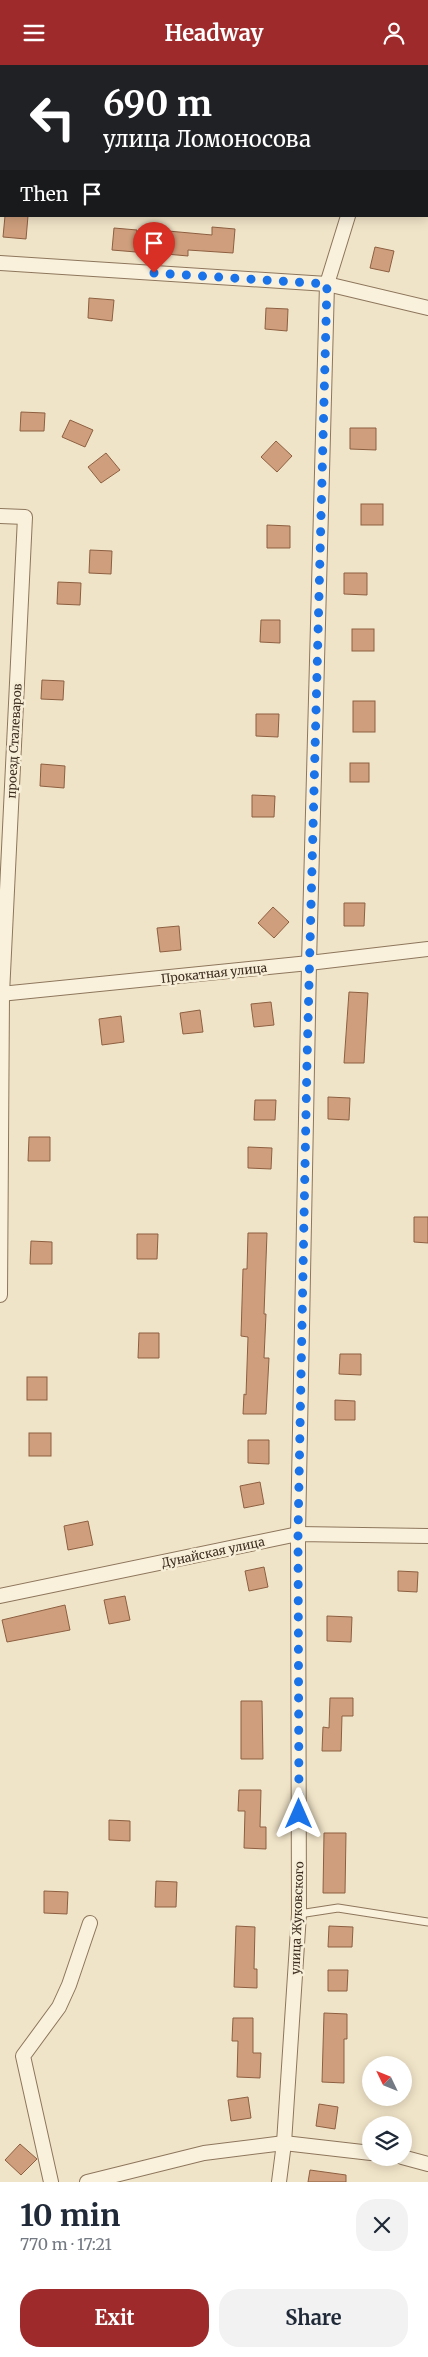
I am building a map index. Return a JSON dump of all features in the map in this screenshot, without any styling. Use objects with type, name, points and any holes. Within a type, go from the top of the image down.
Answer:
[{"type":"street","name":"улица Жуковского","points":[[279,2182],[284,2143],[299,1914],[298,1534],[309,963],[327,284],[348,217]]},
{"type":"street","points":[[0,263],[327,284],[428,308]]},
{"type":"street","name":"проезд Сталеваров","points":[[0,516],[25,517],[1,994],[0,1295]]},
{"type":"street","name":"Прокатная улица","points":[[1,994],[428,949]]},
{"type":"street","name":"Дунайская улица","points":[[0,1596],[298,1534],[428,1536]]},
{"type":"street","points":[[50,2182],[23,2056],[59,2007],[69,1985],[90,1923]]},
{"type":"street","points":[[87,2182],[204,2153],[284,2143],[362,2152]]},
{"type":"street","points":[[412,2160],[428,2164]]},
{"type":"lane","points":[[299,1914],[338,1908],[428,1922]]},
{"type":"building","points":[[5,217],[28,217],[26,239],[3,237]]},
{"type":"building","points":[[212,227],[235,229],[233,253],[188,250],[188,256],[166,254],[168,231],[212,235]]},
{"type":"building","points":[[114,228],[137,230],[136,252],[112,250]]},
{"type":"building","points":[[375,247],[394,251],[389,272],[370,268]]},
{"type":"building","points":[[89,298],[114,300],[112,321],[88,318]]},
{"type":"building","points":[[266,308],[288,309],[287,331],[265,329]]},
{"type":"building","points":[[21,412],[45,413],[44,431],[20,431]]},
{"type":"building","points":[[70,420],[93,430],[85,447],[62,437]]},
{"type":"building","points":[[350,428],[376,428],[376,450],[350,449]]},
{"type":"building","points":[[276,441],[292,456],[277,472],[261,457]]},
{"type":"building","points":[[106,453],[120,470],[101,483],[88,467]]},
{"type":"building","points":[[361,504],[383,504],[383,525],[361,525]]},
{"type":"building","points":[[267,525],[290,526],[290,548],[267,548]]},
{"type":"building","points":[[90,550],[112,551],[111,574],[89,573]]},
{"type":"building","points":[[344,573],[367,573],[367,595],[344,594]]},
{"type":"building","points":[[58,582],[81,583],[80,605],[57,604]]},
{"type":"building","points":[[261,620],[280,620],[280,643],[260,642]]},
{"type":"building","points":[[352,629],[374,629],[374,651],[352,651]]},
{"type":"building","points":[[42,680],[64,681],[63,700],[41,699]]},
{"type":"building","points":[[353,701],[375,701],[375,732],[353,732]]},
{"type":"building","points":[[256,714],[279,714],[278,737],[256,736]]},
{"type":"building","points":[[350,763],[369,763],[369,782],[350,782]]},
{"type":"building","points":[[41,764],[65,766],[64,788],[40,786]]},
{"type":"building","points":[[252,795],[275,796],[274,817],[252,817]]},
{"type":"building","points":[[344,903],[365,903],[364,926],[344,926]]},
{"type":"building","points":[[273,907],[289,922],[274,938],[258,923]]},
{"type":"building","points":[[179,926],[181,950],[160,952],[157,928]]},
{"type":"building","points":[[349,992],[368,993],[364,1063],[344,1063]]},
{"type":"building","points":[[271,1002],[274,1025],[254,1027],[251,1004]]},
{"type":"building","points":[[200,1010],[203,1032],[183,1034],[180,1013]]},
{"type":"building","points":[[121,1016],[124,1042],[102,1045],[99,1019]]},
{"type":"building","points":[[328,1097],[350,1098],[349,1120],[328,1119]]},
{"type":"building","points":[[255,1100],[276,1100],[275,1120],[254,1120]]},
{"type":"building","points":[[29,1137],[50,1137],[50,1161],[28,1161]]},
{"type":"building","points":[[248,1147],[272,1148],[271,1169],[248,1168]]},
{"type":"building","points":[[414,1217],[428,1217],[428,1243],[414,1242]]},
{"type":"building","points":[[248,1233],[267,1233],[264,1358],[269,1358],[266,1414],[243,1414],[244,1394],[246,1395],[248,1337],[241,1336],[243,1269],[247,1269]]},
{"type":"building","points":[[137,1234],[158,1234],[157,1259],[137,1259]]},
{"type":"building","points":[[31,1241],[52,1242],[52,1264],[30,1264]]},
{"type":"building","points":[[139,1333],[159,1333],[159,1358],[138,1358]]},
{"type":"building","points":[[340,1354],[361,1354],[361,1375],[339,1374]]},
{"type":"building","points":[[27,1377],[47,1377],[47,1400],[27,1400]]},
{"type":"building","points":[[335,1400],[355,1401],[355,1420],[335,1420]]},
{"type":"building","points":[[29,1433],[51,1433],[51,1456],[29,1456]]},
{"type":"building","points":[[248,1440],[269,1440],[269,1464],[248,1463]]},
{"type":"building","points":[[260,1482],[264,1504],[244,1508],[240,1486]]},
{"type":"building","points":[[88,1521],[93,1545],[68,1550],[64,1526]]},
{"type":"building","points":[[264,1567],[268,1587],[249,1591],[245,1571]]},
{"type":"building","points":[[398,1571],[418,1572],[417,1592],[398,1591]]},
{"type":"building","points":[[125,1596],[130,1620],[109,1624],[104,1600]]},
{"type":"building","points":[[65,1605],[70,1630],[7,1642],[2,1620]]},
{"type":"building","points":[[327,1616],[352,1617],[351,1642],[327,1641]]},
{"type":"building","points":[[330,1698],[353,1698],[353,1716],[342,1716],[341,1751],[322,1751],[323,1727],[329,1728]]},
{"type":"building","points":[[241,1701],[262,1701],[263,1759],[241,1759]]},
{"type":"building","points":[[239,1790],[261,1790],[260,1827],[266,1827],[266,1849],[244,1848],[245,1811],[238,1811]]},
{"type":"building","points":[[109,1820],[130,1821],[130,1841],[109,1840]]},
{"type":"building","points":[[324,1833],[346,1833],[345,1893],[323,1893]]},
{"type":"building","points":[[156,1881],[177,1882],[176,1907],[155,1907]]},
{"type":"building","points":[[44,1891],[68,1892],[67,1914],[44,1913]]},
{"type":"building","points":[[236,1926],[255,1927],[254,1969],[257,1969],[257,1988],[234,1987]]},
{"type":"building","points":[[329,1926],[353,1927],[352,1947],[328,1947]]},
{"type":"building","points":[[328,1970],[348,1970],[347,1991],[328,1991]]},
{"type":"building","points":[[324,2013],[347,2014],[347,2039],[344,2039],[344,2083],[322,2082]]},
{"type":"building","points":[[233,2018],[253,2018],[253,2053],[261,2053],[260,2078],[237,2077],[238,2041],[232,2041]]},
{"type":"building","points":[[248,2097],[251,2118],[231,2121],[228,2100]]},
{"type":"building","points":[[319,2104],[338,2107],[335,2129],[316,2126]]},
{"type":"building","points":[[20,2144],[37,2159],[21,2175],[5,2160]]},
{"type":"building","points":[[310,2170],[346,2175],[346,2182],[308,2182]]},
{"type":"route","points":[[154,273],[327,284],[310,923],[298,1534],[299,1814]]}]
